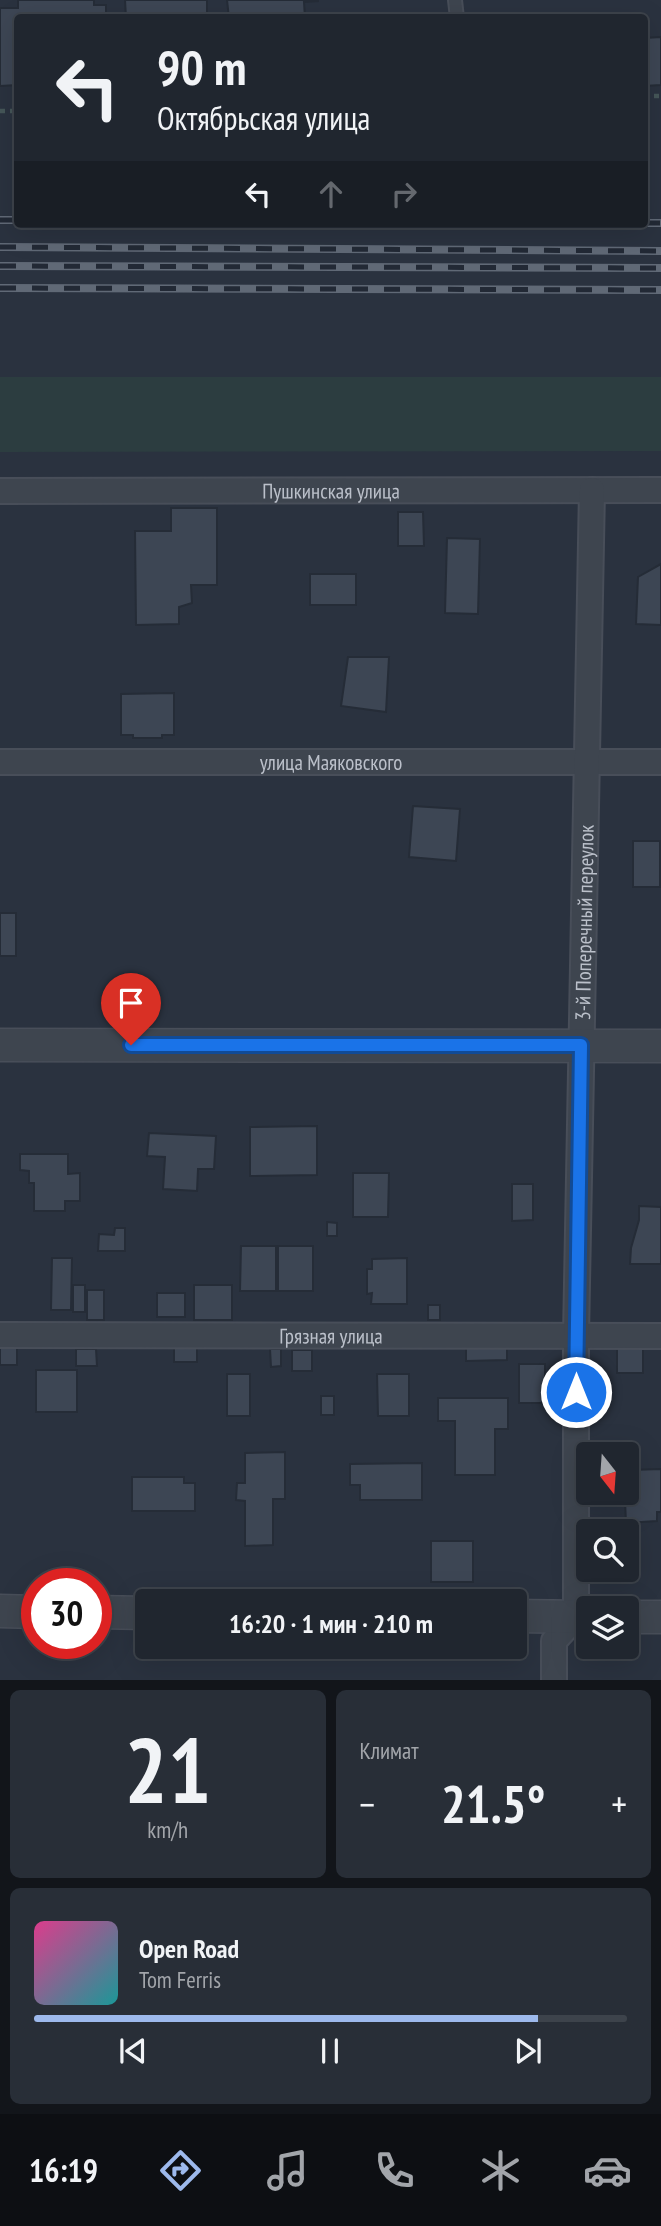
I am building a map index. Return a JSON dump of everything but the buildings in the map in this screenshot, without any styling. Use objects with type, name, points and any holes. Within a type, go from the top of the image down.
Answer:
[{"type":"street","name":"3-й Поперечный переулок","points":[[582,1596],[576,1336],[592,490]]},
{"type":"street","name":"Пушкинская улица","points":[[0,491],[661,490]]},
{"type":"street","name":"улица Маяковского","points":[[0,762],[661,762]]},
{"type":"street","points":[[0,1045],[661,1046]]},
{"type":"street","name":"Грязная улица","points":[[0,1335],[661,1336]]},
{"type":"street","points":[[0,1611],[21,1612]]},
{"type":"street","points":[[112,1612],[135,1613]]},
{"type":"street","points":[[527,1616],[576,1617]]},
{"type":"street","points":[[639,1617],[661,1617]]},
{"type":"street","points":[[554,1680],[554,1641],[576,1622]]},
{"type":"shaded area","points":[[0,377],[661,377],[661,451],[0,452]]},
{"type":"railway","points":[[0,220],[14,220]]},
{"type":"railway","points":[[648,223],[661,223]]},
{"type":"railway","points":[[0,247],[661,251]]},
{"type":"railway","points":[[0,266],[661,268]]},
{"type":"railway","points":[[0,288],[661,290]]},
{"type":"route","points":[[131,1045],[581,1045],[576,1392]]}]
